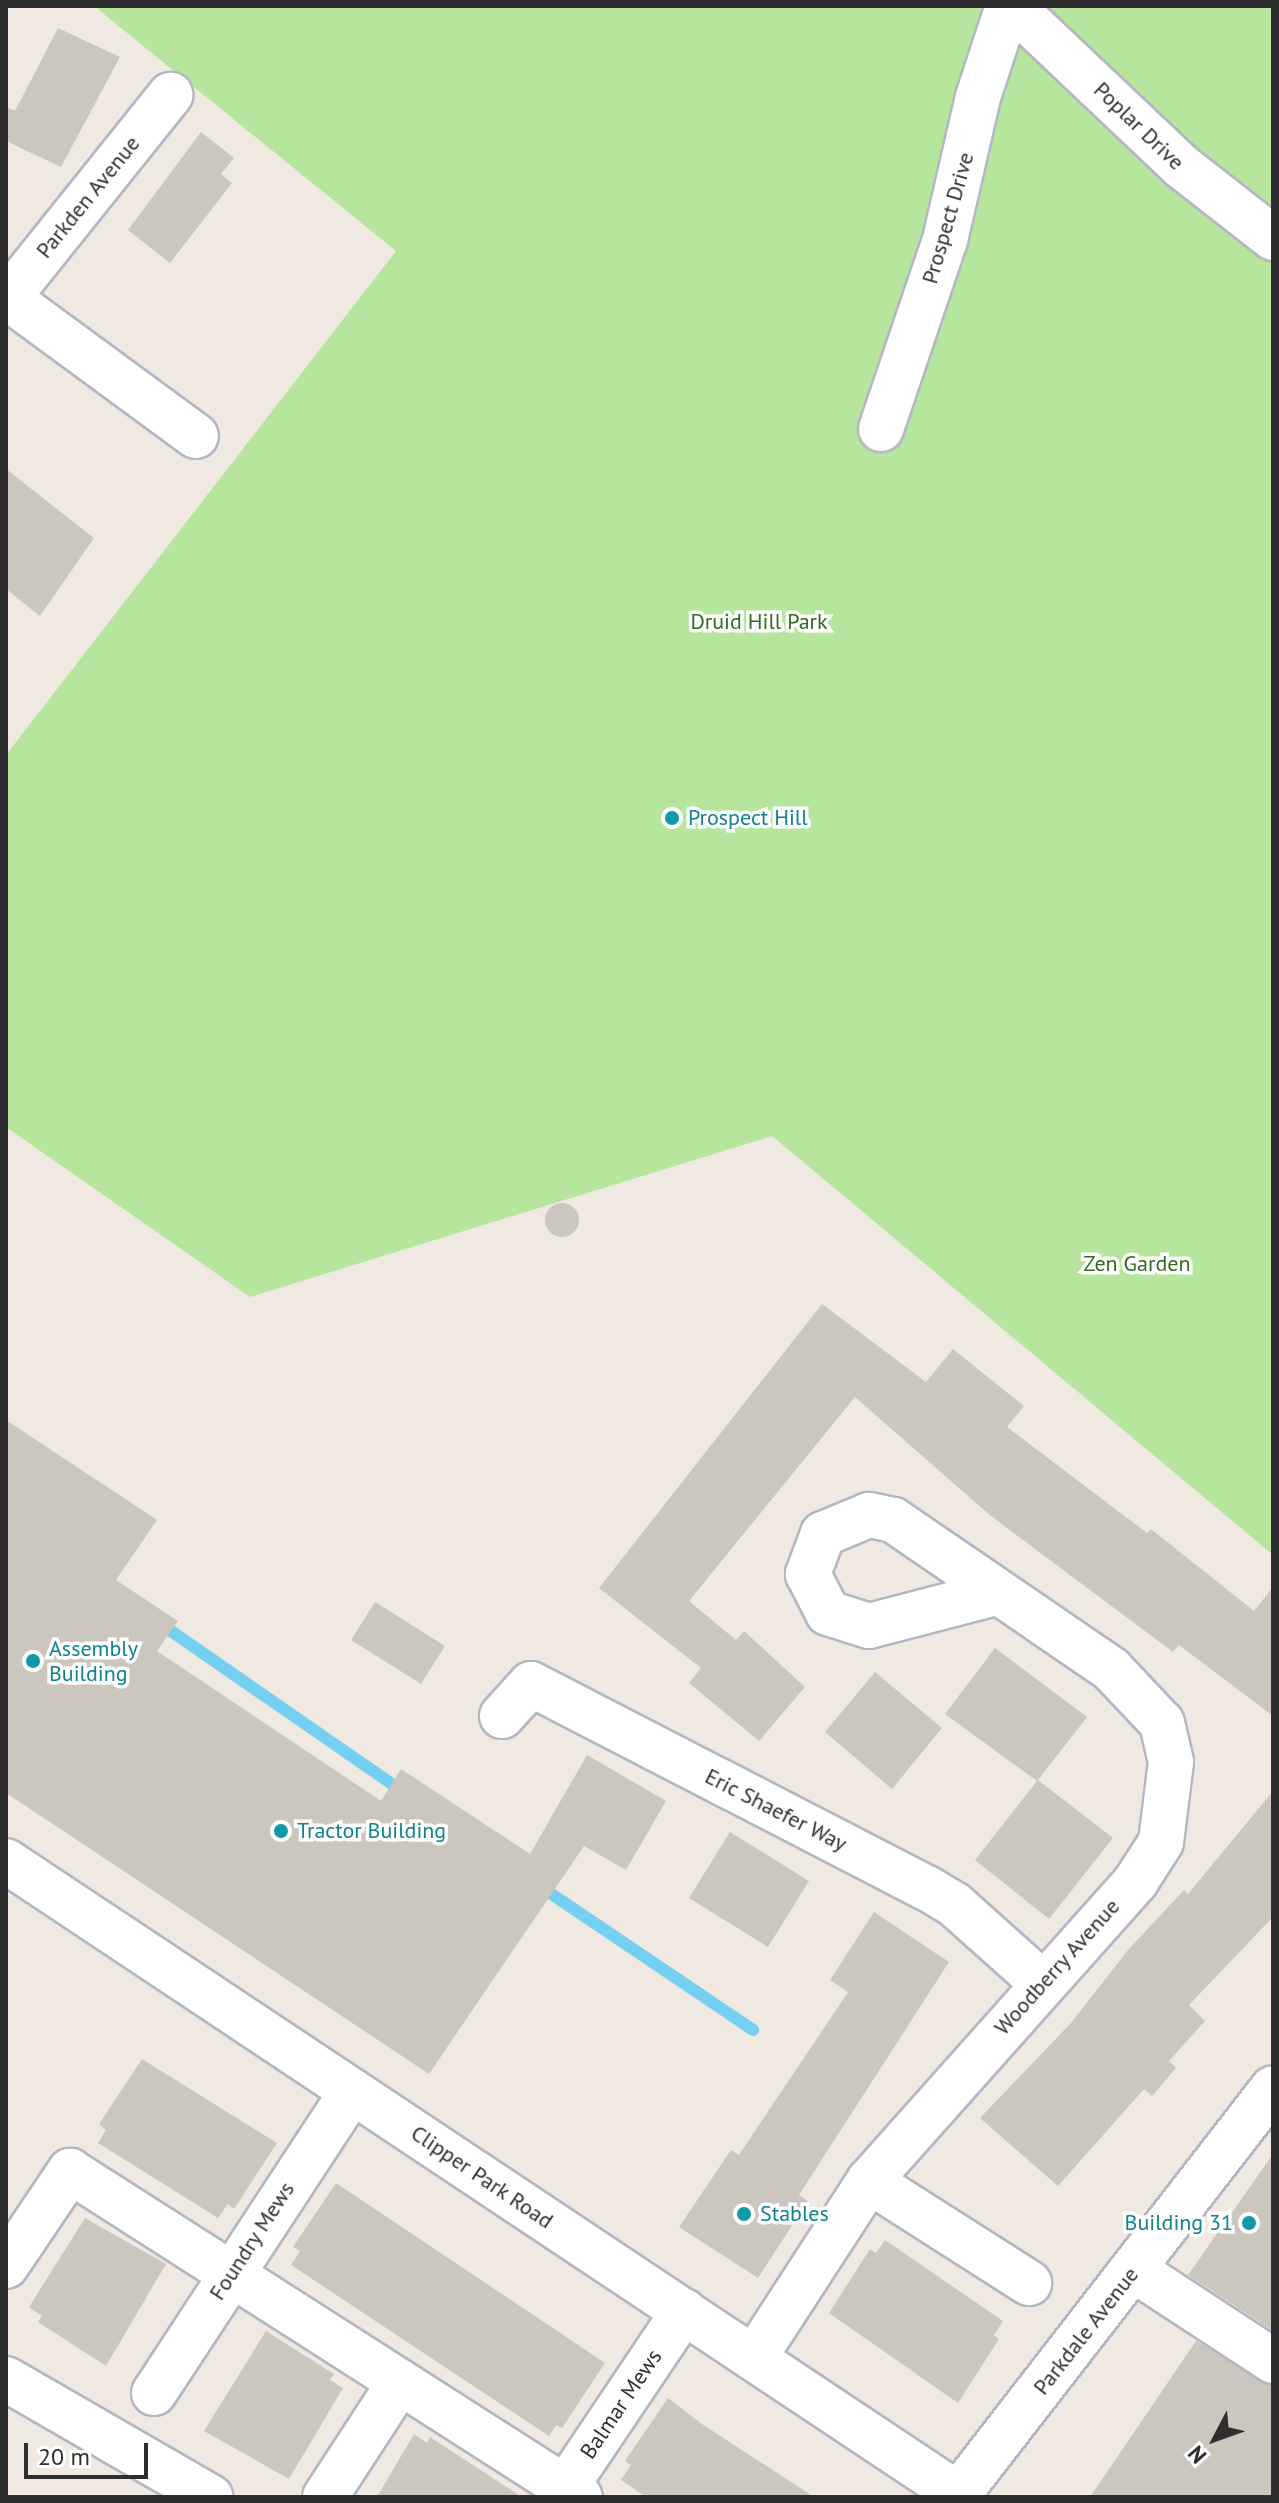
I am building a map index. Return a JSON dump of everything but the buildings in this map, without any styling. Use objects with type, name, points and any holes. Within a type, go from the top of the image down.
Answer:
[{"type":"street","name":"Poplar Drive","points":[[1010,6],[1181,166],[1273,238]]},
{"type":"street","name":"Prospect Drive","points":[[881,429],[945,240],[978,97],[1010,6]]},
{"type":"street","name":"Parkden Avenue","points":[[7,299],[170,95]]},
{"type":"street","points":[[7,299],[196,436]]},
{"type":"street","name":"Woodberry Avenue","points":[[754,2358],[869,2181],[1041,1982],[1136,1881],[1161,1842],[1171,1762],[1162,1723],[1137,1691],[996,1593]]},
{"type":"street","name":"Eric Shaefer Way","points":[[502,1716],[531,1684],[927,1888],[955,1905],[1041,1982]]},
{"type":"street","name":"Clipper Park Road","points":[[6,1861],[959,2496]]},
{"type":"street","name":"Foundry Mews","points":[[154,2393],[230,2272],[352,2091]]},
{"type":"street","name":"Parkdale Avenue","points":[[959,2496],[1134,2270],[1266,2112]]},
{"type":"street","points":[[6,2266],[70,2171],[400,2382],[568,2494]]},
{"type":"street","points":[[869,2181],[1029,2283]]},
{"type":"street","points":[[1134,2270],[1273,2361]]},
{"type":"street","name":"Balmar Mews","points":[[568,2494],[684,2311]]},
{"type":"street","points":[[6,2379],[210,2497]]},
{"type":"street","points":[[325,2497],[400,2382]]},
{"type":"green space","name":"Druid Hill Park","points":[[94,6],[1273,6],[1273,1555],[772,1136],[250,1297],[6,1127],[6,755],[396,251]]},
{"type":"waterway","points":[[171,1631],[392,1784]]},
{"type":"waterway","points":[[550,1893],[753,2030]]},
{"type":"place","name":"Prospect Hill","points":[[672,818]]},
{"type":"place","name":"Assembly Building","points":[[33,1661]]},
{"type":"place","name":"Tractor Building","points":[[281,1831]]},
{"type":"place","name":"Stables","points":[[744,2214]]},
{"type":"place","name":"Building 31","points":[[1249,2223]]},
{"type":"park label","name":"Zen Garden","points":[[1137,1264]]}]
